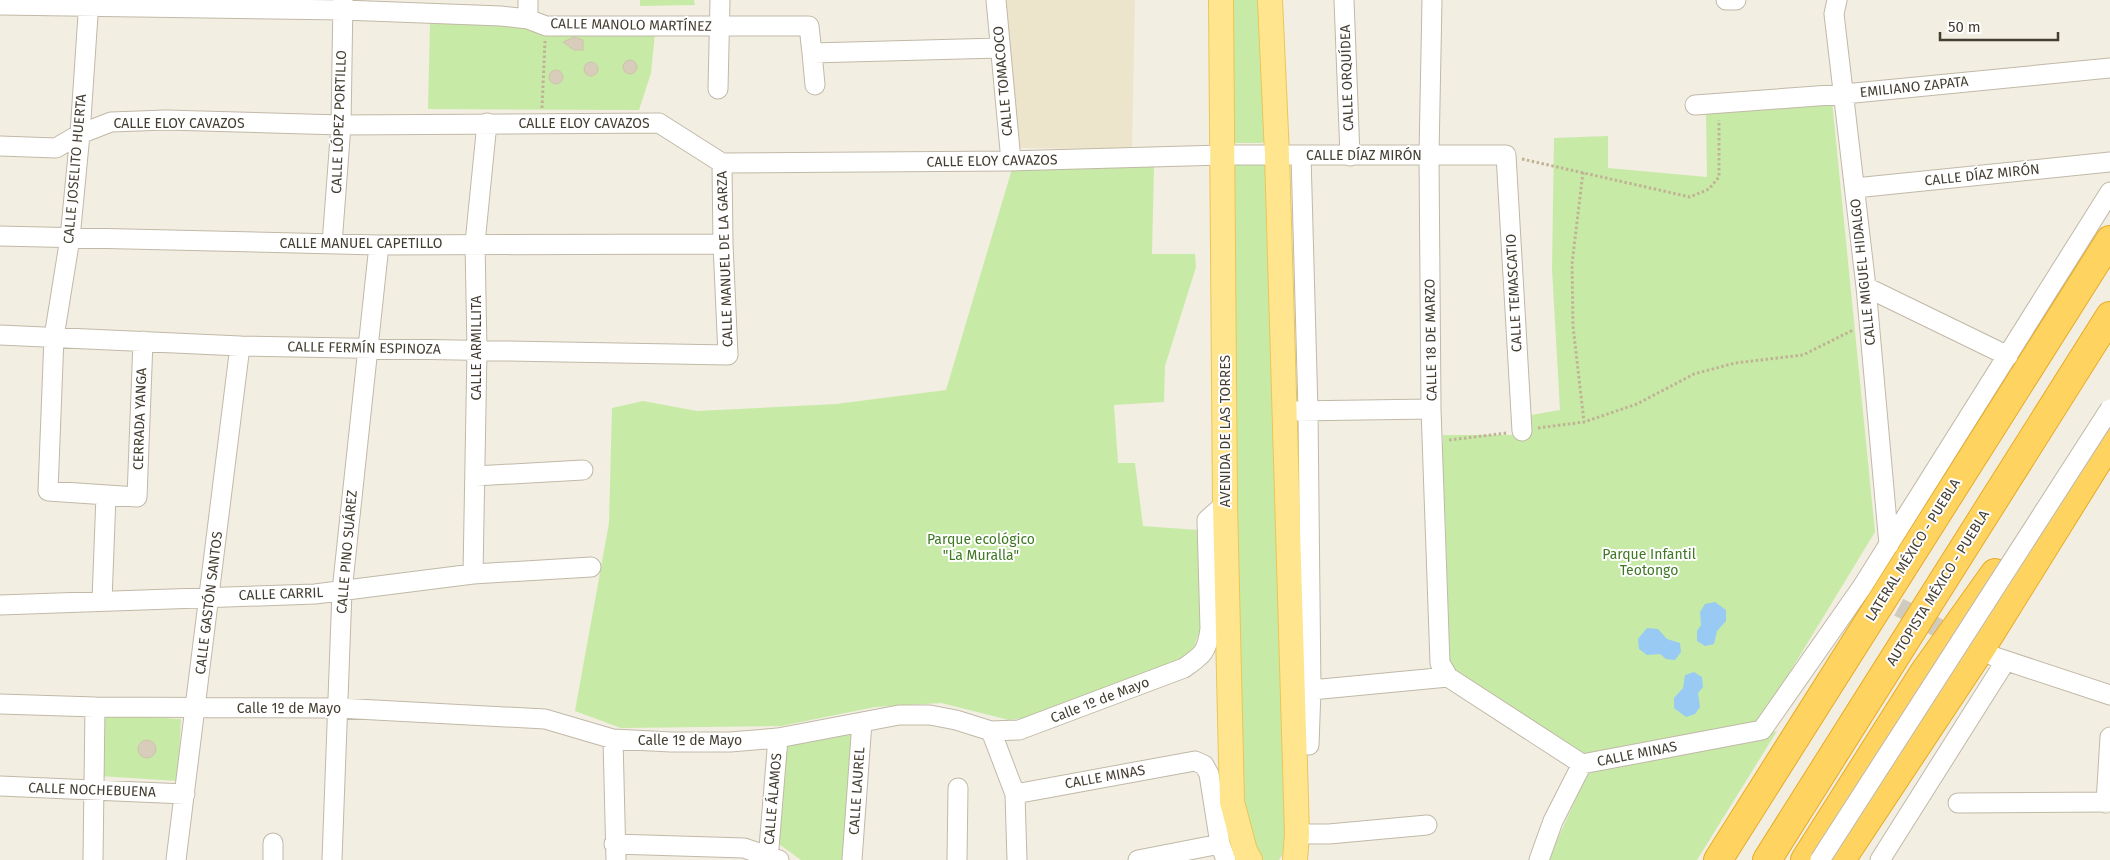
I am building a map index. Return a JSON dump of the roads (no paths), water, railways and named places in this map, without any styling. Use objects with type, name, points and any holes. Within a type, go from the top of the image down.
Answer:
[{"type":"highway","name":"LATERAL MÉXICO - PUEBLA","points":[[1718,860],[2110,240]]},
{"type":"highway","name":"AUTOPISTA MÉXICO - PUEBLA","points":[[1767,860],[2110,316]]},
{"type":"highway","points":[[1805,860],[1923,674],[2078,458],[2110,402]]},
{"type":"highway","points":[[1841,860],[1980,650],[2110,442]]},
{"type":"main road","name":"AVENIDA DE LAS TORRES","points":[[1221,0],[1225,504],[1232,802],[1245,852],[1250,860]]},
{"type":"main road","points":[[1270,0],[1278,155],[1296,411],[1295,854]]},
{"type":"street","points":[[718,89],[720,0]]},
{"type":"street","name":"CALLE TOMACOCO","points":[[996,0],[1011,161]]},
{"type":"street","name":"CALLE ORQUÍDEA","points":[[1344,0],[1350,156]]},
{"type":"street","name":"CALLE 18 DE MARZO","points":[[1432,0],[1429,155],[1431,410],[1440,663],[1448,677]]},
{"type":"street","points":[[1726,0],[1736,0]]},
{"type":"street","name":"CALLE MIGUEL HIDALGO","points":[[1837,0],[1834,14],[1866,287],[1889,545]]},
{"type":"street","name":"CALLE MANOLO MARTÍNEZ","points":[[0,5],[88,3],[528,9],[546,26],[809,26],[812,53]]},
{"type":"street","name":"CALLE JOSELITO HUERTA","points":[[88,3],[80,134],[70,238],[54,337],[48,491],[106,495]]},
{"type":"street","name":"CALLE LÓPEZ PORTILLO","points":[[332,244],[340,125],[343,5]]},
{"type":"street","points":[[815,85],[812,53],[999,48]]},
{"type":"street","name":"EMILIANO ZAPATA","points":[[1695,105],[1844,94],[2110,68]]},
{"type":"street","name":"CALLE ELOY CAVAZOS","points":[[0,146],[56,148],[80,134],[112,122],[166,120],[340,125],[659,123],[722,163],[1011,161],[1223,155]]},
{"type":"street","name":"CALLE ARMILLITA","points":[[474,574],[477,350],[475,243],[486,123]]},
{"type":"street","name":"CALLE DÍAZ MIRÓN","points":[[1223,155],[1506,155]]},
{"type":"street","points":[[1301,155],[1296,411],[1311,690],[1309,745]]},
{"type":"street","name":"CALLE TEMASCATIO","points":[[1506,155],[1522,431]]},
{"type":"street","name":"CALLE DÍAZ MIRÓN","points":[[1855,188],[2110,162]]},
{"type":"street","name":"CALLE MANUEL DE LA GARZA","points":[[722,163],[723,244],[728,355]]},
{"type":"street","name":"CALLE MINAS","points":[[1448,677],[1582,764],[1762,730],[1868,591],[1889,545],[2110,192]]},
{"type":"street","name":"CALLE MANUEL CAPETILLO","points":[[0,236],[379,245],[475,243],[723,244]]},
{"type":"street","name":"CALLE PINO SUÁREZ","points":[[332,860],[342,591],[379,245]]},
{"type":"street","points":[[1866,287],[2008,356]]},
{"type":"street","name":"CALLE FERMÍN ESPINOZA","points":[[0,335],[240,346],[728,355]]},
{"type":"street","name":"CERRADA YANGA","points":[[106,495],[137,497],[143,341]]},
{"type":"street","name":"CALLE GASTÓN SANTOS","points":[[176,860],[240,346]]},
{"type":"street","points":[[1820,860],[2110,408]]},
{"type":"street","points":[[1296,411],[1431,410]]},
{"type":"street","points":[[1831,860],[2110,425]]},
{"type":"street","points":[[475,476],[583,470]]},
{"type":"street","points":[[102,601],[106,495]]},
{"type":"street","name":"Calle 1º de Mayo","points":[[0,704],[95,707],[338,708],[546,719],[613,739],[720,742],[778,738],[899,715],[930,715],[956,720],[992,731],[1019,730],[1184,668],[1201,657],[1208,646],[1210,629],[1207,520],[1225,504]]},
{"type":"street","name":"CALLE CARRIL","points":[[0,605],[315,594],[474,574],[591,567]]},
{"type":"street","points":[[1880,860],[1997,658],[2110,696]]},
{"type":"street","points":[[1311,690],[1448,677]]},
{"type":"street","points":[[94,860],[95,707]]},
{"type":"street","name":"CALLE LAUREL","points":[[852,860],[862,722]]},
{"type":"street","points":[[992,731],[1015,794],[1017,860]]},
{"type":"street","points":[[1958,803],[2108,802],[2110,737]]},
{"type":"street","name":"CALLE ÁLAMOS","points":[[772,858],[778,738]]},
{"type":"street","points":[[613,739],[615,852],[744,848],[772,858]]},
{"type":"street","name":"CALLE MINAS","points":[[1015,794],[1195,761],[1204,765],[1209,774],[1223,852]]},
{"type":"street","points":[[1539,860],[1553,821],[1582,764]]},
{"type":"street","name":"CALLE NOCHEBUENA","points":[[0,786],[94,792],[185,794]]},
{"type":"street","points":[[957,860],[958,788]]},
{"type":"street","points":[[1295,854],[1329,834],[1427,825]]},
{"type":"street","points":[[1138,860],[1223,852]]},
{"type":"water","points":[[1715,602],[1726,610],[1726,621],[1717,631],[1714,644],[1705,646],[1697,641],[1697,631],[1701,625],[1700,612],[1705,604]]},
{"type":"water","points":[[1647,628],[1658,629],[1667,639],[1680,643],[1681,652],[1675,660],[1666,659],[1660,654],[1647,655],[1639,649],[1638,639]]},
{"type":"water","points":[[1694,672],[1702,677],[1703,687],[1698,693],[1700,707],[1695,714],[1686,717],[1674,708],[1674,698],[1683,688],[1685,675]]},
{"type":"tunnel","points":[[1874,594],[1961,640]]},
{"type":"park label","name":"Parque ecológico \"La Muralla\"","points":[[981,548]]},
{"type":"park label","name":"Parque Infantil Teotongo","points":[[1649,562]]}]
